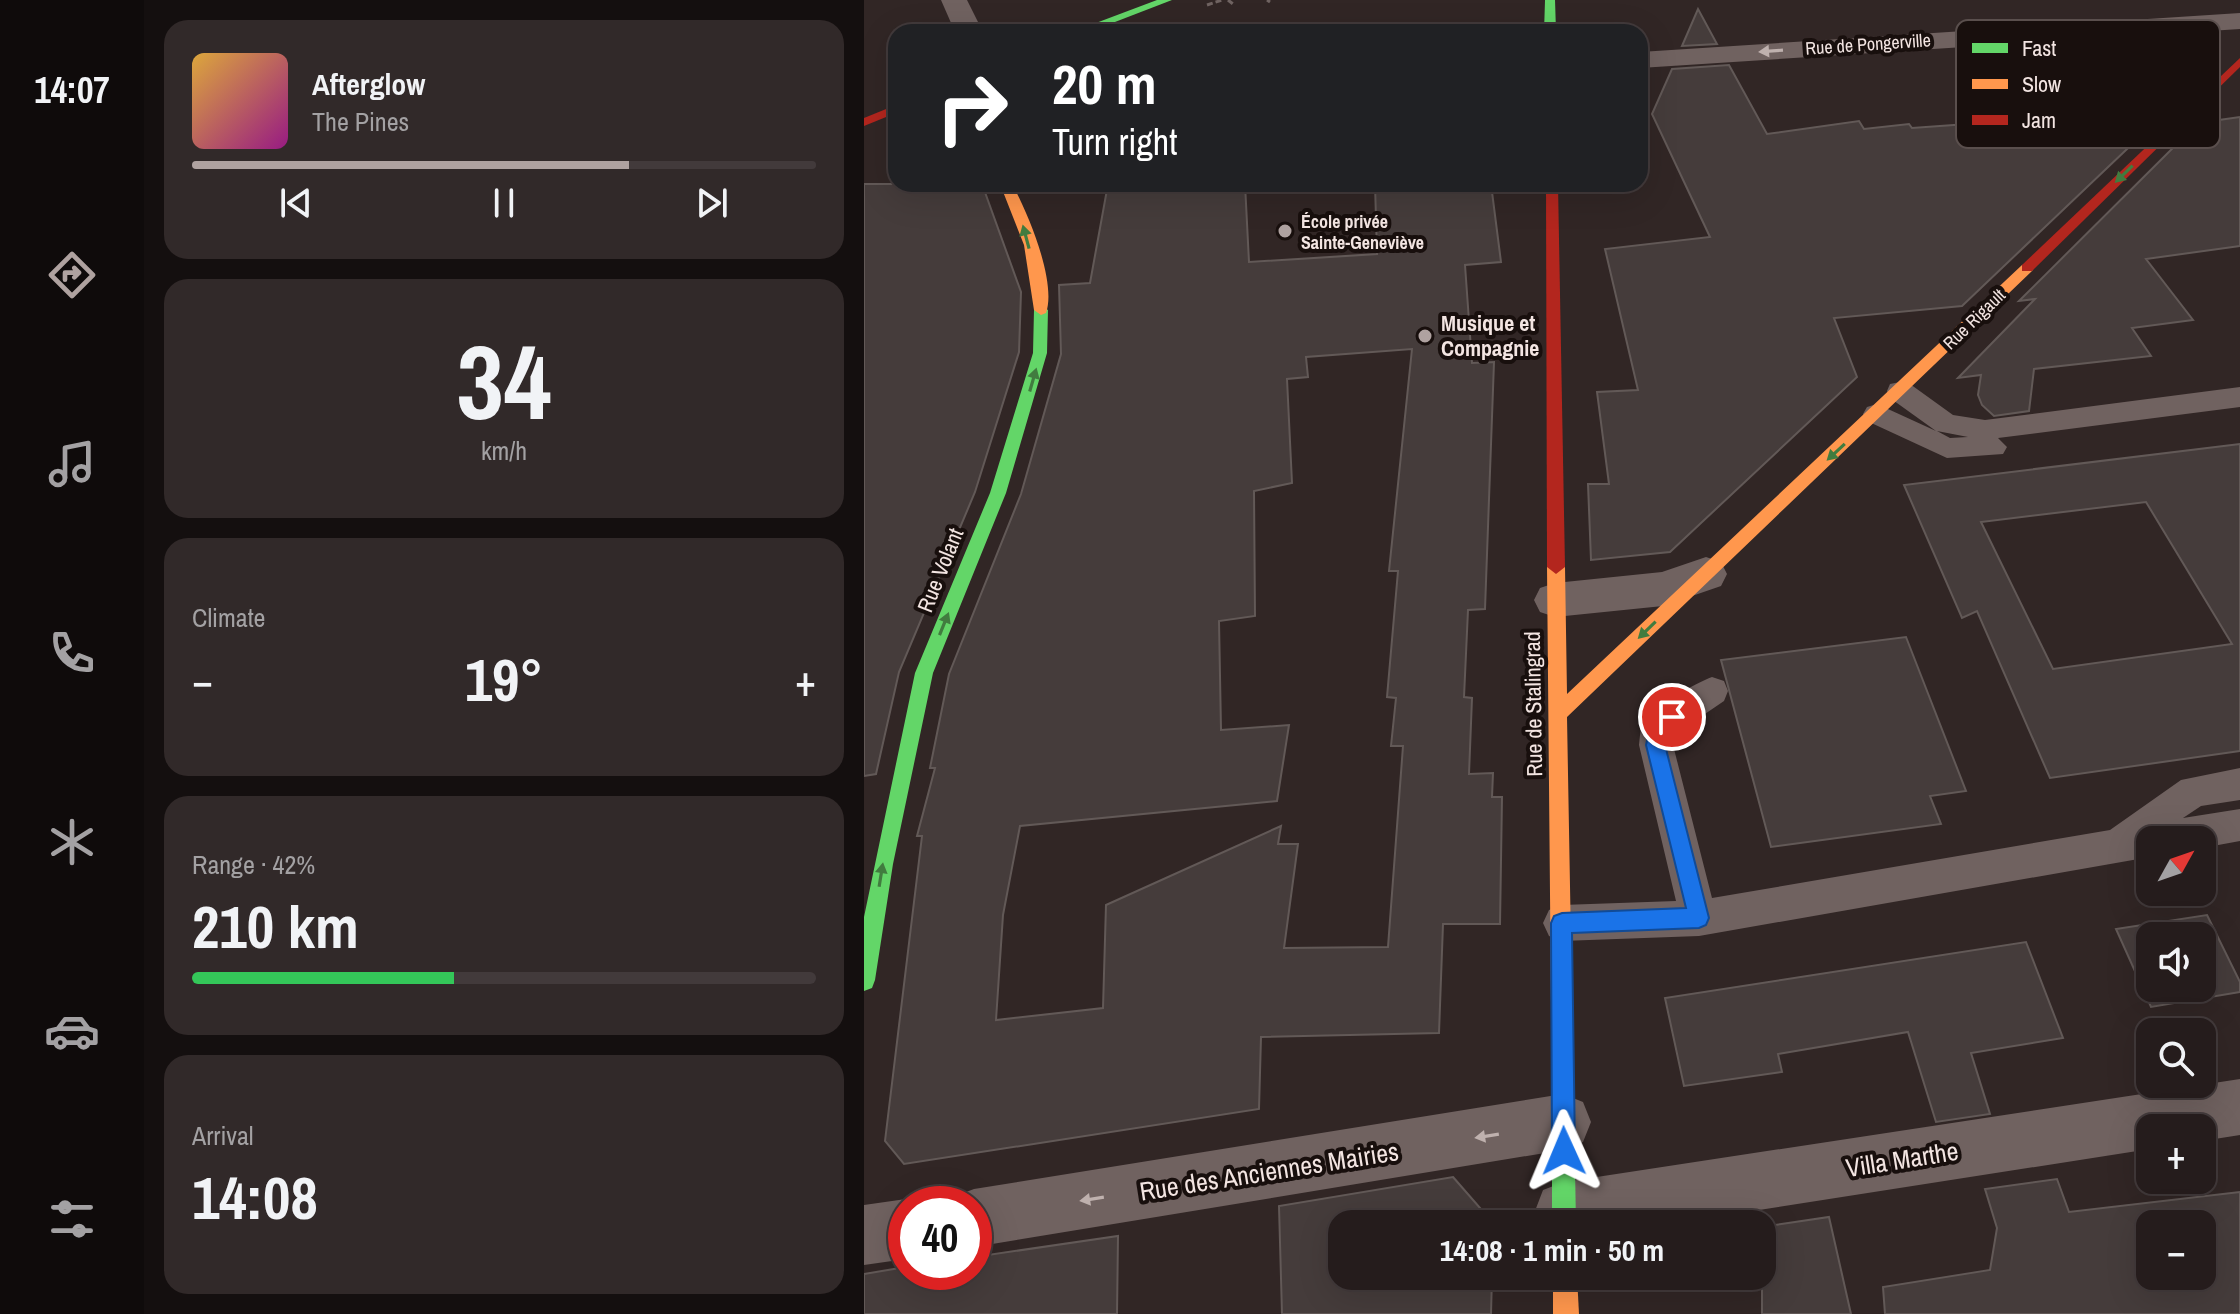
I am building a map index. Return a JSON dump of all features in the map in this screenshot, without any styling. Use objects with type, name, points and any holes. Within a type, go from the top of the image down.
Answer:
[{"type":"street","points":[[954,0],[965,24]]},
{"type":"street","points":[[1100,24],[1167,0]]},
{"type":"street","points":[[1550,0],[1550,24]]},
{"type":"street","name":"Rue de Pongerville","points":[[2220,22],[2240,21]]},
{"type":"street","name":"Rue de Pongerville","points":[[1648,59],[1956,39]]},
{"type":"street","name":"Rue Rigault","points":[[2220,80],[2240,61]]},
{"type":"street","points":[[864,122],[888,112]]},
{"type":"street","name":"Rue Rigault","points":[[1557,715],[1877,414],[2150,148]]},
{"type":"street","name":"Rue Volant","points":[[864,980],[883,864],[924,673],[998,493],[1040,353],[1041,292],[1017,202],[1011,192]]},
{"type":"street","name":"Rue de Stalingrad","points":[[1552,192],[1564,1210]]},
{"type":"street","name":"Rue Rigault","points":[[1555,600],[1663,589],[1706,574]]},
{"type":"street","name":"Villa Marthe","points":[[1607,1210],[2240,1107]]},
{"type":"street","name":"Rue des Anciennes Mairies","points":[[992,1215],[1563,1122]]},
{"type":"street","points":[[864,1235],[888,1232]]},
{"type":"street","points":[[1565,1290],[1566,1314]]},
{"type":"lane","points":[[1900,391],[1946,424],[1985,430],[2240,397]]},
{"type":"lane","points":[[1877,414],[1947,448],[1969,450],[2039,442]]},
{"type":"lane","points":[[1699,918],[1656,745],[1658,728],[1712,691]]},
{"type":"lane","points":[[2156,826],[2193,791],[2240,784]]},
{"type":"lane","points":[[2216,829],[2240,825]]},
{"type":"lane","points":[[1562,923],[1699,918],[2136,843]]},
{"type":"path","points":[[1228,0],[1233,4]]},
{"type":"building","points":[[1698,9],[1717,44],[1682,46]]},
{"type":"building","points":[[1729,65],[1767,134],[1859,121],[1864,129],[1909,124],[1912,128],[1956,125],[1956,148],[2128,148],[1962,306],[1834,318],[1857,377],[1670,552],[1591,560],[1588,484],[1609,484],[1597,392],[1638,390],[1605,249],[1710,237],[1652,114],[1672,69]]},
{"type":"building","points":[[2240,117],[2240,246],[2146,259],[2193,320],[2132,328],[2151,356],[2034,369],[2029,411],[1994,416],[1982,405],[1978,395],[1981,375],[1958,378],[2035,299],[2019,301],[2173,148],[2220,148],[2220,120]]},
{"type":"building","points":[[864,184],[888,184],[888,192],[985,192],[1021,292],[1019,352],[975,492],[899,672],[876,774],[864,776]]},
{"type":"building","points":[[1107,192],[1245,192],[1249,262],[1377,254],[1375,192],[1492,192],[1501,262],[1465,265],[1472,363],[1494,362],[1485,609],[1468,610],[1464,697],[1472,698],[1469,774],[1493,773],[1492,797],[1502,797],[1500,924],[1443,924],[1439,1033],[1261,1037],[1259,1109],[904,1164],[885,1141],[922,836],[917,836],[935,768],[930,768],[949,674],[1021,494],[1061,354],[1059,285],[1090,283]],"holes":[[[1412,349],[1389,571],[1398,571],[1387,697],[1396,698],[1391,746],[1403,746],[1388,947],[1284,948],[1298,844],[1278,844],[1281,826],[1106,905],[1103,1008],[996,1020],[1003,915],[1020,826],[1277,801],[1289,725],[1221,730],[1219,621],[1255,616],[1254,491],[1292,483],[1287,379],[1308,377],[1306,357]]]},
{"type":"building","points":[[2240,444],[2240,751],[2050,778],[1977,611],[1962,618],[1904,485]],"holes":[[[2146,502],[2232,644],[2053,669],[1981,522]]]},
{"type":"building","points":[[1906,637],[1966,791],[1930,796],[1941,824],[1771,847],[1721,660]]},
{"type":"building","points":[[2207,915],[2210,922],[2162,922]]},
{"type":"building","points":[[2136,926],[2136,974],[2116,929]]},
{"type":"building","points":[[2216,933],[2240,982],[2240,992],[2216,996]]},
{"type":"building","points":[[2026,942],[2063,1038],[1971,1053],[1990,1114],[1936,1122],[1908,1032],[1778,1054],[1782,1072],[1684,1086],[1665,998]]},
{"type":"building","points":[[2149,1002],[2181,1002],[2151,1007]]},
{"type":"building","points":[[1453,1177],[1482,1210],[1328,1210],[1328,1290],[1492,1290],[1491,1314],[1282,1314],[1279,1206]]},
{"type":"building","points":[[2057,1179],[2069,1212],[2240,1192],[2240,1314],[1885,1314],[1883,1287],[1990,1270],[1997,1228],[1985,1189]]},
{"type":"building","points":[[1829,1217],[1851,1314],[1762,1314],[1762,1290],[1776,1290],[1776,1225]]},
{"type":"building","points":[[1118,1236],[1117,1314],[864,1314],[864,1274],[888,1270],[888,1290],[992,1290],[992,1254]]},
{"type":"traffic: fast","points":[[1100,24],[1167,0]]},
{"type":"traffic: fast","points":[[1550,0],[1550,24]]},
{"type":"traffic: fast","points":[[864,980],[883,864],[924,673],[998,493],[1040,353],[1041,310]]},
{"type":"traffic: fast","points":[[1563,1111],[1564,1210]]},
{"type":"traffic: slow","points":[[1010,192],[1031,245],[1041,310]]},
{"type":"traffic: slow","points":[[1557,715],[2027,268]]},
{"type":"traffic: slow","points":[[1556,567],[1563,1111]]},
{"type":"traffic: slow","points":[[1565,1290],[1566,1314]]},
{"type":"traffic: jam","points":[[2220,80],[2240,61]]},
{"type":"traffic: jam","points":[[864,122],[888,112]]},
{"type":"traffic: jam","points":[[2027,268],[2150,148]]},
{"type":"traffic: jam","points":[[1552,192],[1556,567]]},
{"type":"place","name":"École privée Sainte-Geneviève","points":[[1285,231]]},
{"type":"place","name":"Musique et Compagnie","points":[[1425,336]]},
{"type":"route","points":[[1564,1151],[1562,923],[1699,918],[1656,745],[1658,728],[1672,717]]}]
